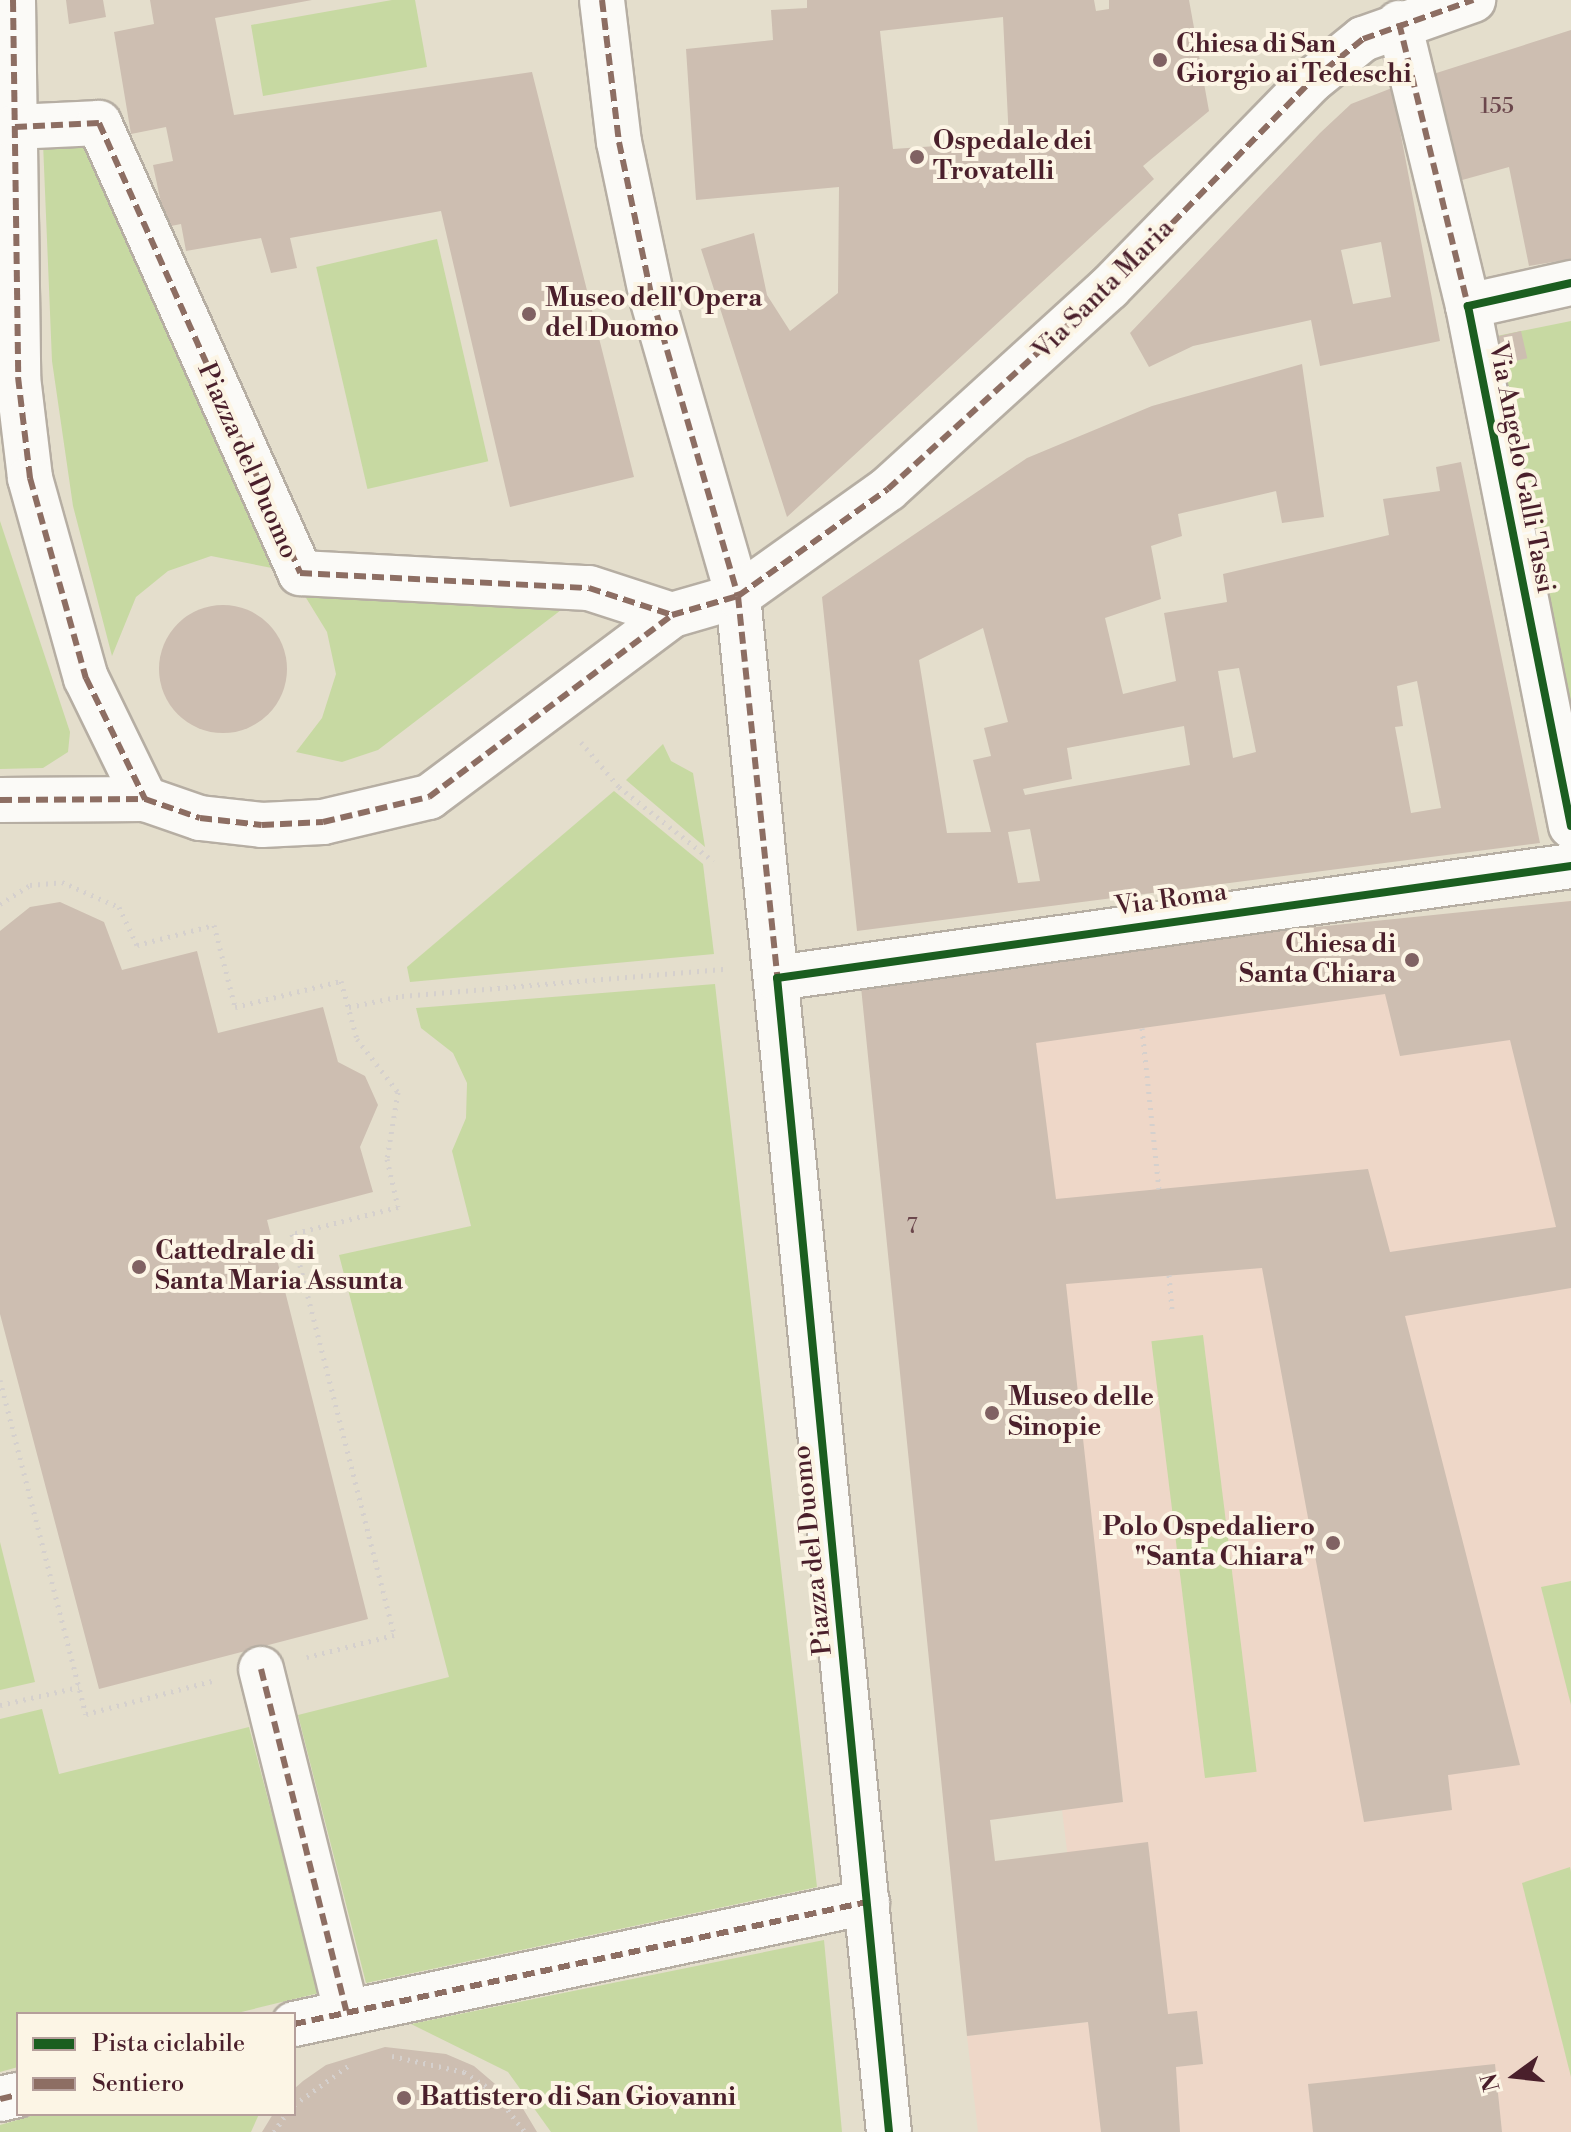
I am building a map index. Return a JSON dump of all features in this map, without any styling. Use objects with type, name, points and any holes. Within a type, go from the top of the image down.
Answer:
[{"type":"street","points":[[13,0],[18,377],[30,478],[86,678],[145,799]]},
{"type":"street","name":"Piazza del Duomo","points":[[602,0],[619,142],[698,460],[738,596],[889,2132]]},
{"type":"street","name":"Via Santa Maria","points":[[738,596],[900,479],[1109,288],[1311,81],[1363,39],[1399,23],[1473,0]]},
{"type":"street","name":"Via Angelo Galli Tassi","points":[[1399,23],[1468,306],[1571,826]]},
{"type":"street","name":"Piazza del Duomo","points":[[15,135],[99,123],[300,573],[589,588],[672,615]]},
{"type":"street","points":[[1468,306],[1571,283]]},
{"type":"street","points":[[0,800],[145,799],[200,818],[262,825],[383,812],[429,797],[553,709],[672,615],[738,596]]},
{"type":"street","name":"Via Roma","points":[[776,972],[1571,866]]},
{"type":"street","points":[[261,1669],[346,2011]]},
{"type":"street","points":[[296,2024],[867,1902]]},
{"type":"path","points":[[553,709],[619,787],[768,903]]},
{"type":"path","points":[[0,904],[30,885],[62,882],[119,907],[137,945],[214,925],[235,1007],[341,981],[357,1039],[398,1092],[387,1159],[398,1207],[292,1234],[394,1635],[86,1714],[0,1380]]},
{"type":"path","points":[[349,1007],[402,996],[776,972]]},
{"type":"path","points":[[1142,1028],[1159,1189]]},
{"type":"path","points":[[1169,1275],[1172,1312]]},
{"type":"path","points":[[0,1705],[79,1687]]},
{"type":"path","points":[[383,2057],[464,2072],[493,2091],[525,2132]]},
{"type":"path","points":[[296,2104],[361,2061]]},
{"type":"shaded area","name":"Polo Ospedaliero \"Santa Chiara\"","points":[[1571,901],[1571,2132],[978,2132],[967,2036],[1088,2022],[1062,1810],[1123,1801],[1025,961]]},
{"type":"green space","points":[[392,0],[415,0],[427,67],[263,96],[251,25]]},
{"type":"green space","points":[[85,139],[277,569],[211,556],[168,571],[136,597],[112,656],[73,506],[52,361],[43,143]]},
{"type":"green space","points":[[437,239],[488,461],[367,489],[316,267]]},
{"type":"green space","points":[[1571,321],[1571,703],[1492,337]]},
{"type":"green space","points":[[0,521],[70,732],[68,752],[43,768],[0,769]]},
{"type":"green space","points":[[300,588],[578,597],[378,750],[342,762],[296,752],[322,718],[336,674],[327,632]]},
{"type":"green space","points":[[663,744],[671,761],[693,773],[705,847],[626,780]]},
{"type":"green space","points":[[614,791],[703,864],[714,954],[410,982],[407,967]]},
{"type":"green space","points":[[715,984],[817,1887],[366,1983],[298,1715],[449,1677],[339,1255],[471,1226],[452,1151],[466,1118],[467,1083],[453,1053],[421,1028],[416,1008]]},
{"type":"green space","points":[[1203,1335],[1257,1772],[1205,1778],[1151,1341]]},
{"type":"green space","points":[[0,1542],[35,1682],[0,1690]]},
{"type":"green space","points":[[1571,1581],[1571,1705],[1541,1587]]},
{"type":"green space","points":[[42,1709],[59,1774],[249,1727],[319,1993],[241,2012],[16,2012],[16,2068],[0,2072],[0,1719]]},
{"type":"green space","points":[[1570,1867],[1571,1872],[1571,2077],[1522,1883]]},
{"type":"green space","points":[[824,1940],[842,2132],[551,2132],[508,2072],[411,2024]]},
{"type":"green space","points":[[31,2116],[258,2116],[251,2132],[0,2132],[0,2125]]},
{"type":"building","points":[[66,0],[103,0],[106,17],[69,24]]},
{"type":"building","name":"Museo dell'Opera del Duomo","points":[[150,0],[312,0],[215,18],[234,115],[532,72],[634,477],[510,507],[441,211],[290,238],[297,268],[271,273],[261,238],[186,251],[181,224],[166,227],[153,165],[173,161],[166,127],[131,134],[114,32],[154,24]]},
{"type":"building","name":"Ospedale dei Trovatelli","points":[[807,0],[1094,0],[1096,11],[1109,9],[1109,0],[1189,0],[1209,111],[1143,166],[1154,179],[787,517],[701,249],[754,233],[767,295],[790,331],[838,293],[839,187],[696,200],[686,49],[773,40],[771,10],[807,8]],"holes":[[[1003,17],[1009,141],[893,149],[880,31]]]},
{"type":"building","points":[[1571,30],[1571,259],[1529,266],[1509,167],[1455,182],[1427,76]]},
{"type":"building","points":[[1392,88],[1440,341],[1320,366],[1311,320],[1193,346],[1149,367],[1130,333],[1351,104]],"holes":[[[1381,242],[1391,297],[1353,304],[1341,250]]]},
{"type":"building","points":[[1521,331],[1527,358],[1498,365],[1492,338]]},
{"type":"building","points":[[1302,364],[1324,517],[1282,523],[1276,491],[1178,514],[1182,536],[1151,546],[1161,599],[1105,618],[1123,694],[1176,681],[1164,613],[1227,602],[1223,574],[1389,535],[1383,499],[1440,491],[1436,467],[1461,462],[1540,843],[857,931],[822,597],[1027,458],[1152,406]],"holes":[[[983,628],[1008,722],[984,728],[991,756],[973,760],[991,832],[947,833],[919,660]],[[1239,668],[1256,752],[1233,758],[1218,671]],[[1417,681],[1441,808],[1411,813],[1395,727],[1403,726],[1397,686]],[[1184,726],[1190,765],[1025,795],[1023,789],[1072,779],[1067,748]],[[1030,829],[1040,881],[1018,883],[1008,832]]]},
{"type":"building","points":[[223,605],[248,610],[268,624],[282,644],[287,669],[282,694],[268,714],[248,728],[223,733],[198,728],[178,714],[164,694],[159,669],[164,644],[178,624],[198,610]]},
{"type":"building","points":[[1571,901],[1571,1288],[1405,1316],[1520,1765],[1448,1775],[1452,1810],[1364,1822],[1262,1268],[1066,1284],[1123,1802],[990,1820],[995,1861],[1148,1842],[1168,2014],[1197,2011],[1203,2064],[1176,2067],[1180,2132],[1101,2132],[1088,2022],[967,2036],[861,987],[1132,946]],"holes":[[[1385,994],[1400,1056],[1510,1040],[1556,1227],[1390,1252],[1368,1169],[1056,1199],[1036,1043]]]},
{"type":"building","name":"Cattedrale di Santa Maria Assunta","points":[[60,902],[104,922],[122,970],[197,951],[218,1033],[323,1007],[338,1062],[365,1076],[378,1105],[360,1147],[373,1192],[267,1220],[368,1619],[99,1689],[0,1314],[0,931],[30,907]]},
{"type":"building","name":"Battistero di San Giovanni","points":[[385,2047],[446,2054],[474,2066],[522,2107],[537,2132],[262,2132],[272,2116],[296,2116],[296,2087],[326,2065]]},
{"type":"building","points":[[1495,2064],[1502,2132],[1313,2132],[1308,2084]]},
{"type":"marked path","points":[[13,0],[18,377],[30,478],[86,678],[145,799]]},
{"type":"marked path","points":[[602,0],[619,142],[652,298],[738,596],[778,985]]},
{"type":"marked path","points":[[0,800],[145,799],[200,818],[262,825],[323,822],[429,797],[672,615],[738,596],[888,489],[1109,288],[1311,81],[1363,39],[1473,0]]},
{"type":"marked path","points":[[1399,23],[1468,306]]},
{"type":"marked path","points":[[15,127],[99,123],[300,573],[589,588],[672,615]]},
{"type":"marked path","points":[[261,1669],[346,2011]]},
{"type":"marked path","points":[[296,2024],[867,1902]]},
{"type":"marked path","points":[[0,2099],[16,2095]]},
{"type":"cycle path","points":[[1571,283],[1468,306],[1571,826]]},
{"type":"cycle path","points":[[889,2132],[777,978],[1571,866]]},
{"type":"place","name":"Chiesa di San Giorgio ai Tedeschi","points":[[1160,60]]},
{"type":"place","name":"Ospedale dei Trovatelli","points":[[917,157]]},
{"type":"place","name":"Museo dell'Opera del Duomo","points":[[529,314]]},
{"type":"place","name":"Chiesa di Santa Chiara","points":[[1412,960]]},
{"type":"place","name":"Cattedrale di Santa Maria Assunta","points":[[139,1267]]},
{"type":"place","name":"Museo delle Sinopie","points":[[992,1413]]},
{"type":"place","name":"Polo Ospedaliero \"Santa Chiara\"","points":[[1333,1543]]},
{"type":"place","name":"Battistero di San Giovanni","points":[[404,2098]]}]
